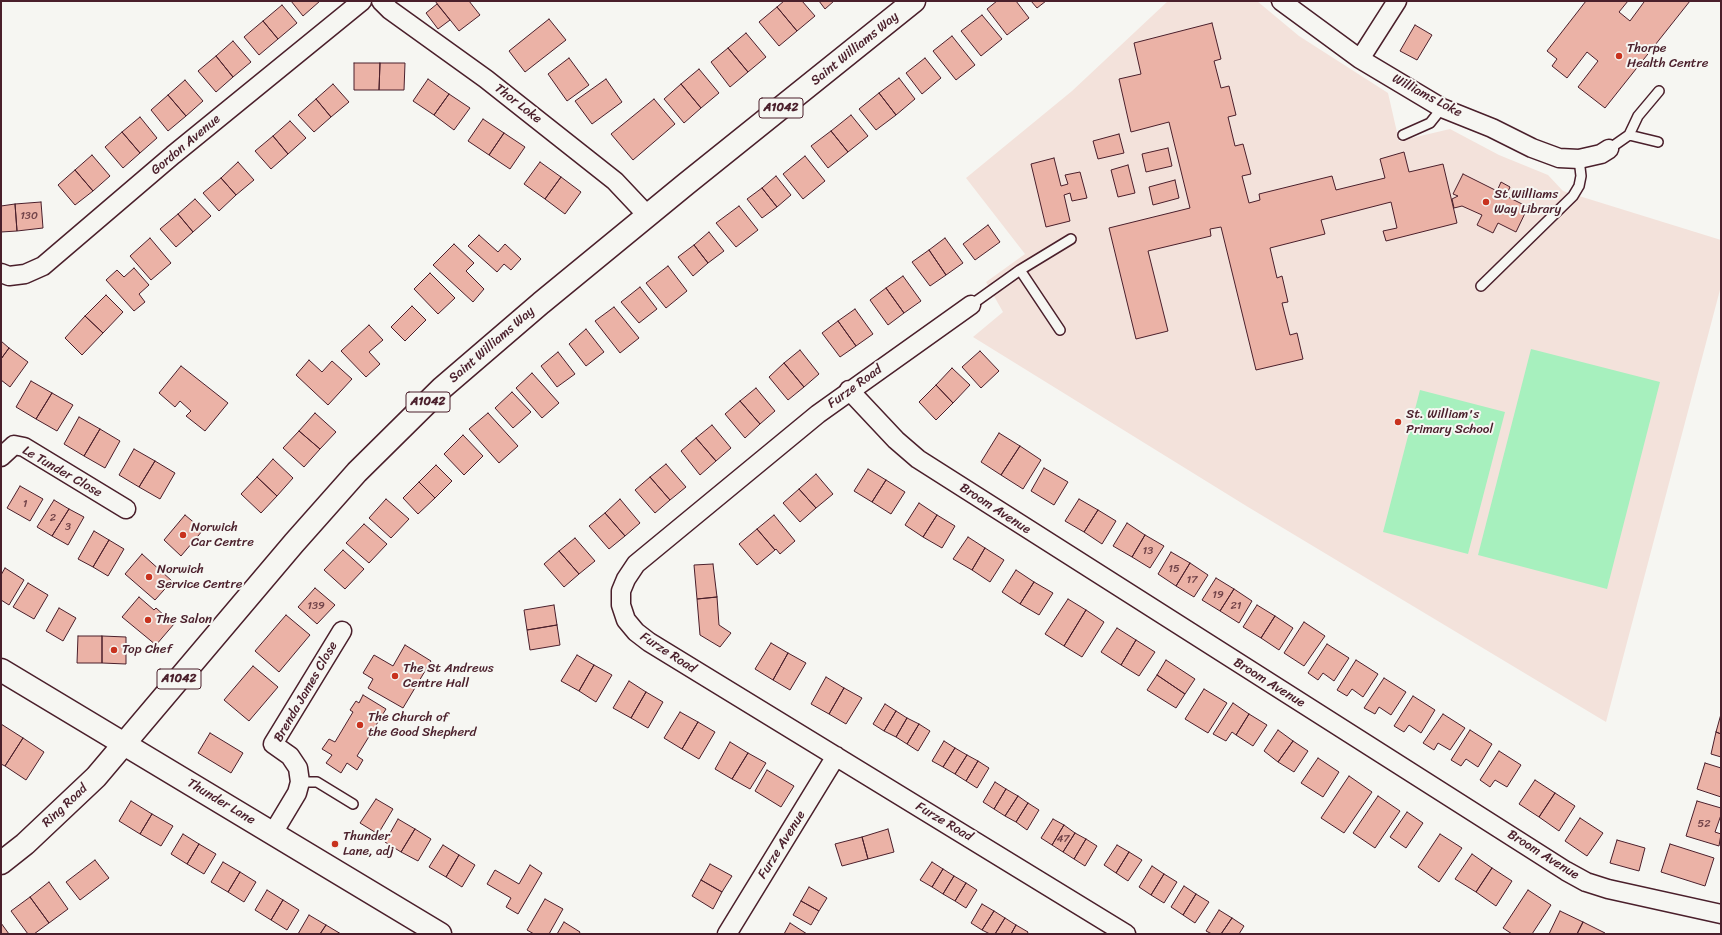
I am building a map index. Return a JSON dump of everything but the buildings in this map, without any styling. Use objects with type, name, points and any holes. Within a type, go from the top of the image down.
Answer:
[{"type":"main road","name":"Saint Williams Way","points":[[124,744],[294,543],[357,472],[442,388],[541,303],[914,1]]},
{"type":"main road","name":"Thunder Lane","points":[[3,676],[124,744],[440,934]]},
{"type":"main road","name":"Ring Road","points":[[1,863],[25,844],[96,777],[124,744]]},
{"type":"street","name":"Gordon Avenue","points":[[3,274],[25,274],[43,266],[173,155],[362,1]]},
{"type":"street","name":"Thor Loke","points":[[382,1],[390,10],[486,79],[616,181],[648,216]]},
{"type":"street","name":"Williams Loke","points":[[1281,1],[1360,59],[1442,108],[1492,128],[1532,148],[1559,158],[1579,159],[1601,154],[1609,149]]},
{"type":"street","points":[[1360,59],[1397,1]]},
{"type":"street","name":"Furze Road","points":[[971,305],[849,390],[636,564],[626,579],[621,591],[621,605],[626,620],[636,632],[649,642],[1126,934]]},
{"type":"street","name":"Broom Avenue","points":[[849,390],[896,440],[918,459],[1566,871],[1586,882],[1608,889],[1721,914]]},
{"type":"street","name":"Le Tunder Close","points":[[1,457],[14,445],[24,447],[126,509]]},
{"type":"street","name":"Brenda James Close","points":[[300,782],[298,768],[290,756],[273,744],[342,630]]},
{"type":"street","name":"Furze Avenue","points":[[727,934],[836,756]]},
{"type":"street","points":[[273,833],[297,793],[300,782]]},
{"type":"lane","points":[[1609,149],[1629,134],[1638,116],[1659,91]]},
{"type":"lane","points":[[1404,134],[1430,124],[1442,108]]},
{"type":"lane","points":[[1629,134],[1658,142]]},
{"type":"lane","points":[[1480,286],[1573,196],[1579,186],[1581,176],[1579,159]]},
{"type":"lane","points":[[971,305],[1020,270],[1071,239]]},
{"type":"lane","points":[[1020,270],[1060,330]]},
{"type":"lane","points":[[300,782],[316,782],[354,804]]},
{"type":"shaded area","name":"St. William's Primary School","points":[[1168,1],[1257,1],[1299,36],[1388,93],[1399,141],[1450,129],[1499,155],[1548,175],[1563,191],[1721,240],[1721,286],[1606,722],[1248,507],[973,337],[1003,312],[986,282],[1025,254],[966,178],[1072,91]]},
{"type":"green space","points":[[1531,349],[1660,382],[1607,589],[1478,555]]},
{"type":"green space","points":[[1420,390],[1505,412],[1468,554],[1383,532]]},
{"type":"place","name":"Thorpe Health Centre","points":[[1619,56]]},
{"type":"place","name":"St Williams Way Library","points":[[1486,202]]},
{"type":"place","name":"St. William's Primary School","points":[[1398,422]]},
{"type":"place","name":"Norwich Car Centre","points":[[183,535]]},
{"type":"place","name":"Norwich Service Centre","points":[[149,577]]},
{"type":"place","name":"The Salon","points":[[148,620]]},
{"type":"place","name":"Top Chef","points":[[114,650]]},
{"type":"place","name":"The St Andrews Centre Hall","points":[[395,676]]},
{"type":"place","name":"The Church of the Good Shepherd","points":[[360,725]]},
{"type":"place","name":"Thunder Lane, adj","points":[[335,844]]}]
